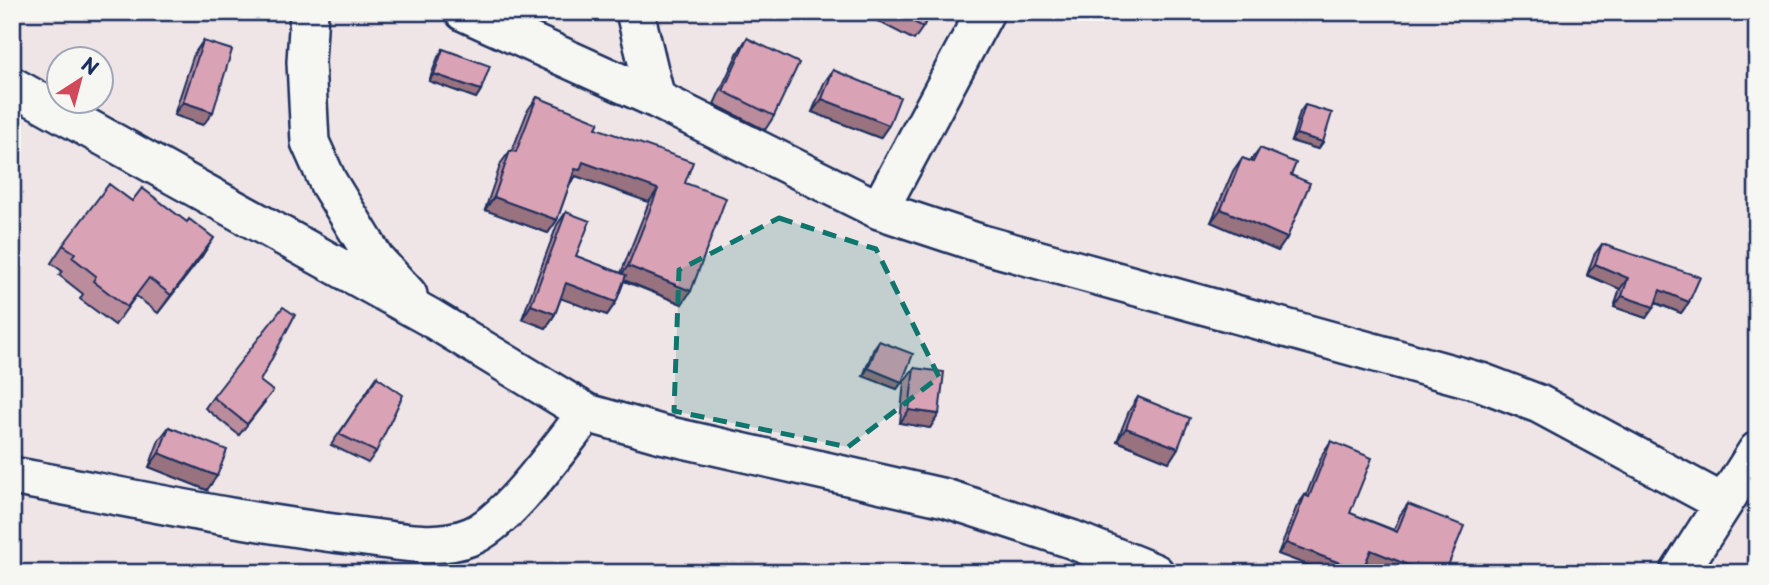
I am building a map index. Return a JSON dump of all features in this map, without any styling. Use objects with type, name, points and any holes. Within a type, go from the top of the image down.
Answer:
[{"type":"street","points":[[309,12],[306,62],[310,142],[328,182],[375,259],[430,318]]},
{"type":"street","points":[[464,12],[656,99],[879,210],[982,244],[1481,382],[1539,404],[1723,503]]},
{"type":"street","points":[[635,12],[656,99]]},
{"type":"street","points":[[879,210],[985,12]]},
{"type":"street","points":[[12,86],[430,318],[587,413],[661,434],[945,498],[1071,539],[1155,573]]},
{"type":"street","points":[[12,476],[293,528],[432,545],[469,537],[485,529],[509,508],[587,413]]},
{"type":"street","points":[[1679,573],[1757,451]]},
{"type":"highlighted area","points":[[779,218],[876,249],[939,377],[848,447],[674,411],[679,270]]},
{"type":"building","points":[[895,12],[931,12],[923,27]]},
{"type":"building","points":[[747,38],[799,63],[774,116],[723,91]]},
{"type":"building","points":[[203,41],[232,50],[213,112],[183,102]]},
{"type":"building","points":[[443,49],[490,66],[481,90],[434,74]]},
{"type":"building","points":[[833,70],[900,97],[889,125],[822,99]]},
{"type":"building","points":[[537,97],[599,122],[596,128],[693,162],[685,183],[726,198],[691,291],[628,266],[658,189],[583,162],[580,170],[575,169],[557,220],[494,197],[510,151],[516,152]]},
{"type":"building","points":[[1305,105],[1332,113],[1323,142],[1296,134]]},
{"type":"building","points":[[1260,148],[1296,163],[1291,175],[1310,183],[1287,238],[1221,209],[1242,158],[1253,162]]},
{"type":"building","points":[[109,184],[132,201],[142,188],[187,222],[189,219],[214,238],[171,295],[149,278],[127,307],[93,281],[96,276],[72,257],[75,253],[63,245]]},
{"type":"building","points":[[566,212],[590,221],[576,256],[626,275],[616,302],[566,283],[555,314],[531,305]]},
{"type":"building","points":[[1602,244],[1700,277],[1689,302],[1660,290],[1654,307],[1622,296],[1628,278],[1595,264]]},
{"type":"building","points":[[283,307],[295,315],[260,381],[273,391],[247,424],[213,397]]},
{"type":"building","points":[[879,341],[913,354],[902,382],[868,368]]},
{"type":"building","points":[[914,368],[944,372],[939,414],[909,410]]},
{"type":"building","points":[[377,377],[403,395],[376,452],[339,434]]},
{"type":"building","points":[[1138,397],[1190,418],[1178,448],[1126,428]]},
{"type":"building","points":[[169,427],[227,450],[217,476],[159,453]]},
{"type":"building","points":[[1331,441],[1372,458],[1350,513],[1397,532],[1408,504],[1464,526],[1445,573],[1428,573],[1371,550],[1362,571],[1286,543],[1305,495],[1309,497]]},
{"type":"building","points":[[901,565],[932,573],[899,573]]}]
